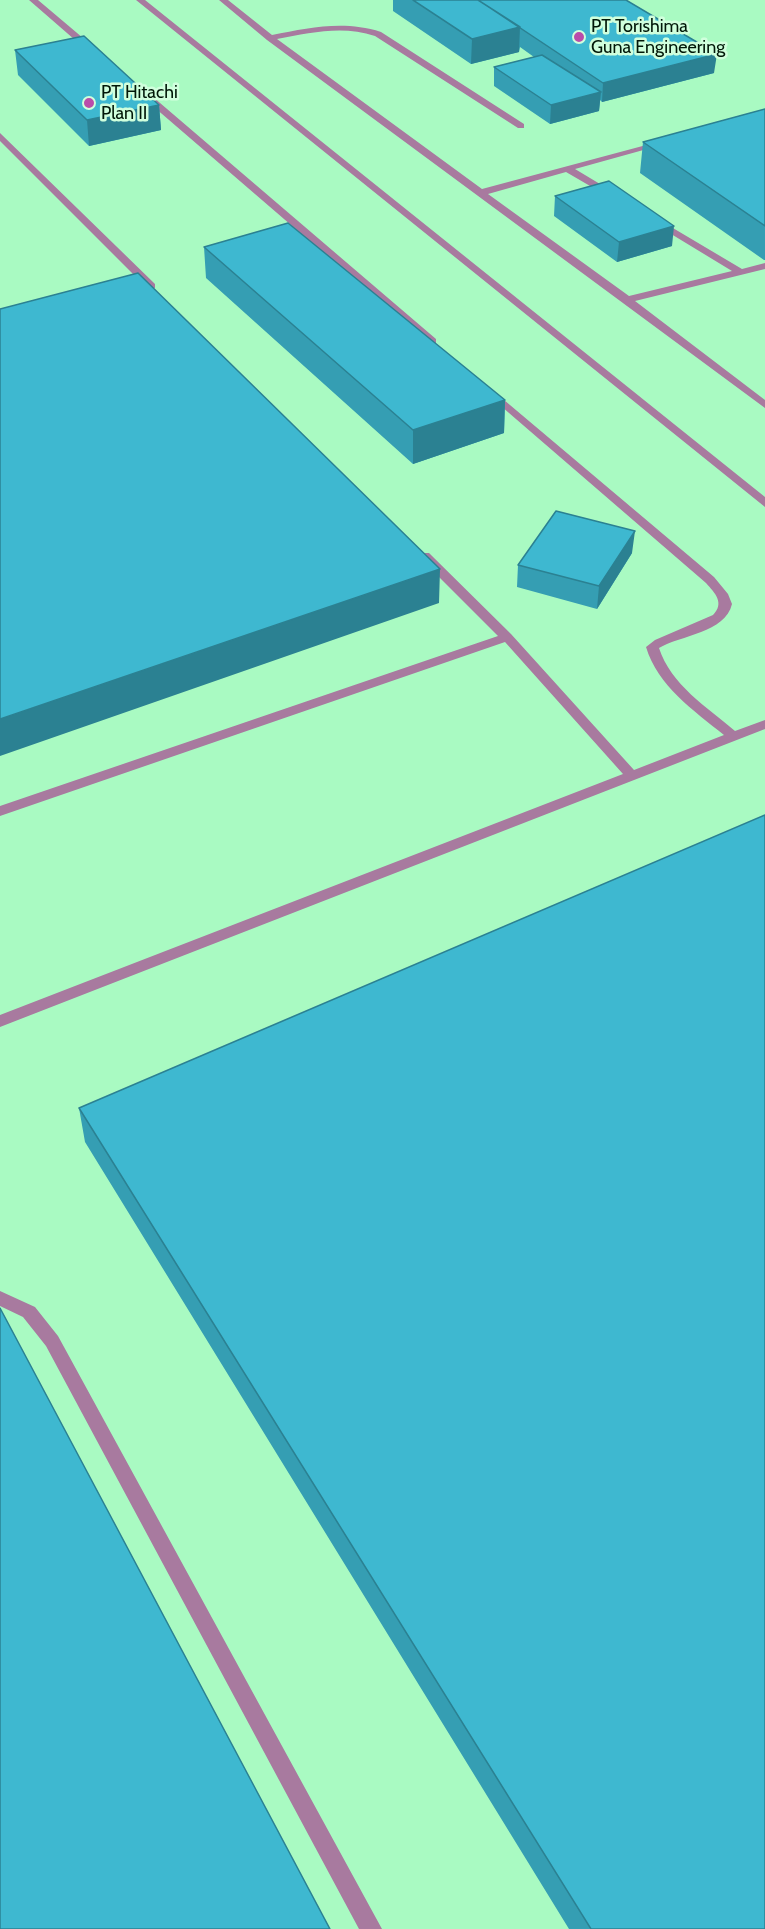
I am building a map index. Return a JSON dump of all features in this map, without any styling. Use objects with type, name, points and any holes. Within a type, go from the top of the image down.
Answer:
[{"type":"lane","points":[[33,0],[104,60]]},
{"type":"lane","points":[[140,0],[580,352],[765,504]]},
{"type":"lane","points":[[223,0],[270,38],[627,300],[765,405]]},
{"type":"lane","points":[[270,38],[336,26],[365,28],[378,34],[521,126]]},
{"type":"lane","points":[[131,83],[443,351]]},
{"type":"lane","points":[[0,136],[158,294]]},
{"type":"lane","points":[[480,193],[677,137]]},
{"type":"lane","points":[[568,169],[619,199]]},
{"type":"lane","points":[[649,218],[741,272]]},
{"type":"lane","points":[[627,300],[765,266]]},
{"type":"lane","points":[[479,382],[710,580],[724,597],[727,606],[725,613],[711,622],[659,641],[652,647],[664,674],[734,737]]},
{"type":"lane","points":[[414,545],[507,637],[632,776]]},
{"type":"lane","points":[[0,811],[507,637]]},
{"type":"lane","points":[[0,1021],[765,724]]},
{"type":"lane","points":[[0,1298],[29,1312],[52,1341],[371,1929]]},
{"type":"building","points":[[413,0],[478,0],[520,27],[472,39]]},
{"type":"building","name":"PT Torishima Guna Engineering","points":[[478,0],[626,0],[717,54],[603,83]]},
{"type":"building","points":[[84,36],[159,105],[87,120],[15,50]]},
{"type":"building","points":[[542,55],[601,92],[551,105],[494,67]]},
{"type":"building","points":[[765,109],[765,226],[643,142]]},
{"type":"building","points":[[609,181],[674,226],[619,242],[555,196]]},
{"type":"building","points":[[288,223],[505,400],[413,430],[204,247]]},
{"type":"building","points":[[138,273],[440,569],[0,719],[0,309]]},
{"type":"building","points":[[556,511],[635,531],[599,586],[518,565]]},
{"type":"building","points":[[765,815],[765,1929],[591,1929],[79,1108]]},
{"type":"building","points":[[0,1308],[330,1929],[0,1929]]},
{"type":"place","name":"PT Torishima Guna Engineering","points":[[579,37]]},
{"type":"place","name":"PT Hitachi Plan II","points":[[89,103]]}]
